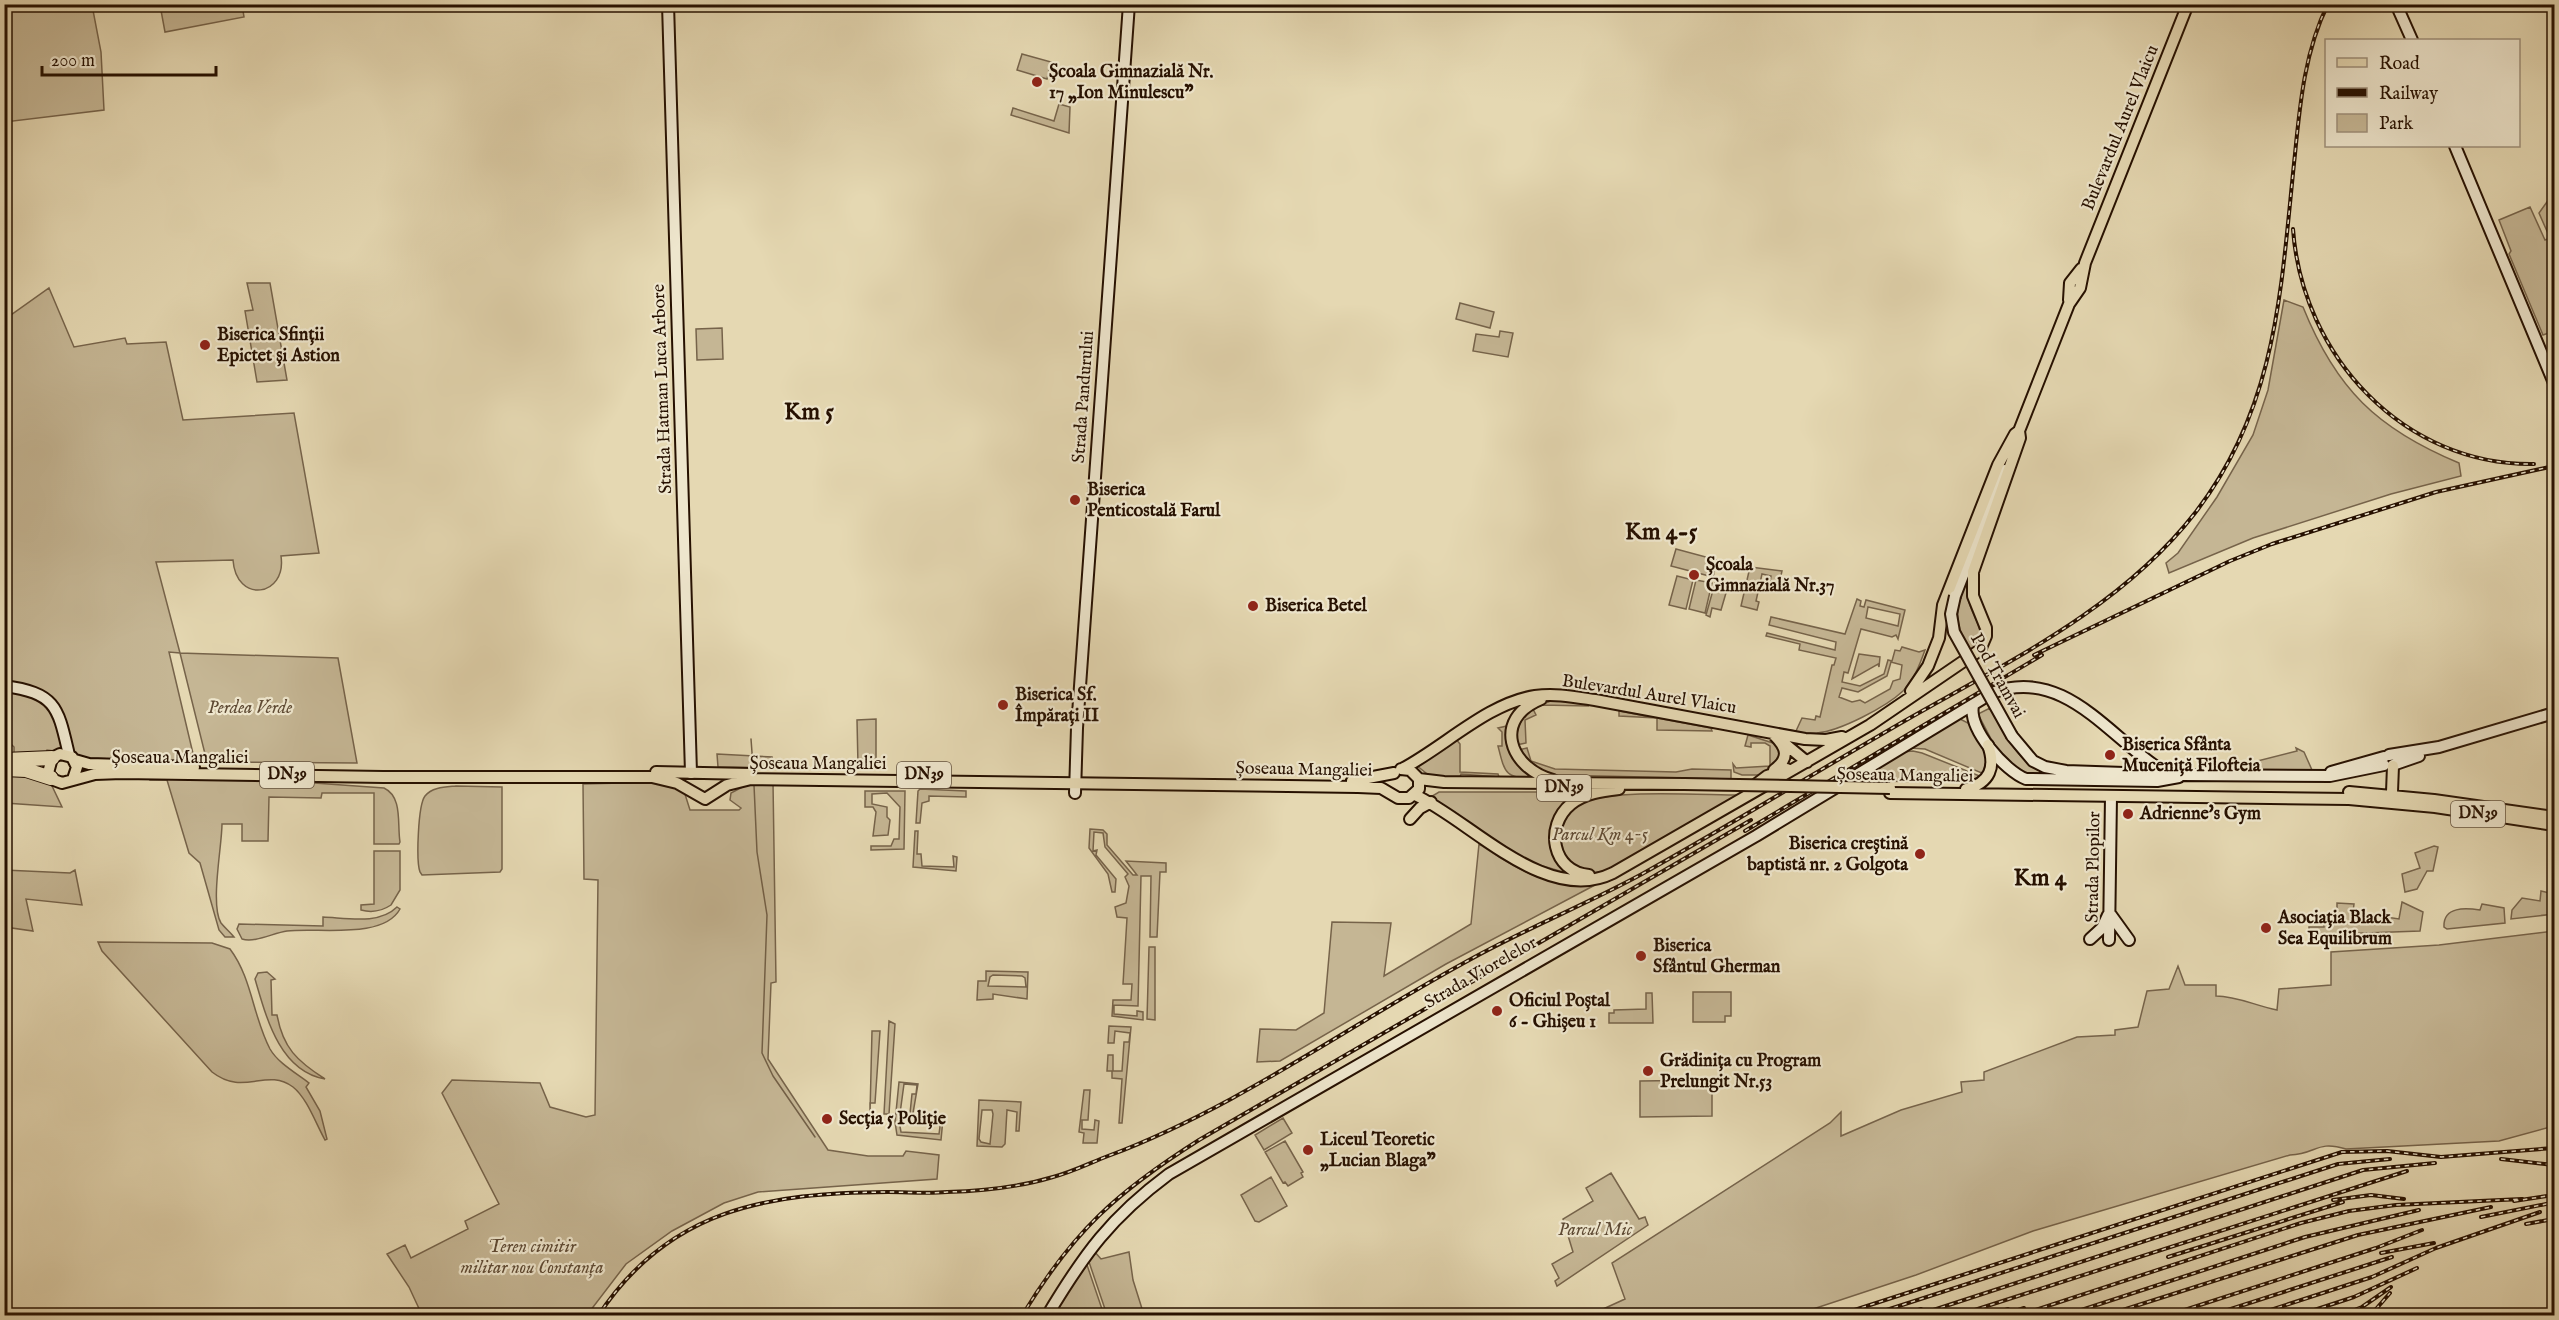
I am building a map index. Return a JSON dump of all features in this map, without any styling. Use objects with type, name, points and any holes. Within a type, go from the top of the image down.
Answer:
[{"type":"highway","name":"DN39","points":[[4,760],[53,757]]},
{"type":"highway","name":"DN39","points":[[4,768],[26,770],[51,778]]},
{"type":"main road","name":"Bulevardul Aurel Vlaicu","points":[[1888,714],[1920,680],[1935,650],[1943,605],[1998,465],[2015,434],[2019,431],[2188,4]]},
{"type":"main road","name":"Bulevardul Aurel Vlaicu","points":[[1807,762],[1828,744],[1888,714],[1980,650],[1986,636],[1985,623],[1971,591],[1972,572],[2020,438],[2019,431]]},
{"type":"main road","points":[[1935,650],[1943,661],[1959,664]]},
{"type":"main road","points":[[1557,695],[1539,700],[1522,711],[1513,723],[1511,734],[1514,750],[1526,766],[1542,777],[1565,783]]},
{"type":"main road","name":"Bulevardul Aurel Vlaicu","points":[[1398,771],[1507,705],[1536,696],[1557,695],[1828,744]]},
{"type":"main road","points":[[1769,733],[1807,762]]},
{"type":"main road","points":[[1721,812],[1786,759],[1783,746],[1769,733]]},
{"type":"main road","points":[[1966,789],[1980,784],[1990,773],[1993,763],[1988,745]]},
{"type":"main road","points":[[51,778],[48,767],[53,757]]},
{"type":"main road","name":"DN39","points":[[53,757],[72,757]]},
{"type":"main road","name":"Șoseaua Mangaliei","points":[[72,757],[89,764],[394,772],[710,773],[1075,783],[1360,781],[1398,771]]},
{"type":"main road","points":[[72,757],[77,772],[73,779]]},
{"type":"main road","points":[[1767,776],[1807,762]]},
{"type":"main road","points":[[1417,788],[1431,802],[1515,860],[1537,870],[1591,881],[1613,873],[1807,762]]},
{"type":"main road","points":[[2378,794],[2386,782],[2388,762]]},
{"type":"main road","points":[[2388,762],[2391,799],[2554,817]]},
{"type":"main road","name":"DN39","points":[[1393,793],[1402,799],[1417,788],[1410,770],[1398,771]]},
{"type":"main road","points":[[1393,793],[1390,781],[1398,771]]},
{"type":"main road","name":"Șoseaua Mangaliei","points":[[73,779],[95,774],[122,773],[383,777],[652,777],[677,783],[701,798],[713,796],[733,783],[757,779],[1358,787],[1381,788],[1393,793]]},
{"type":"main road","points":[[691,773],[695,793]]},
{"type":"main road","points":[[710,773],[718,785],[713,796]]},
{"type":"main road","name":"DN39","points":[[51,778],[62,783],[73,779]]},
{"type":"main road","name":"Șoseaua Mangaliei","points":[[1417,788],[1444,782],[1565,783],[2111,796],[2391,799]]},
{"type":"main road","name":"Șoseaua Mangaliei","points":[[1417,788],[1684,786]]},
{"type":"main road","points":[[1577,873],[1562,859],[1555,846],[1557,822],[1566,808],[1581,798],[1623,788]]},
{"type":"main road","name":"Șoseaua Mangaliei","points":[[1890,790],[2284,790],[2378,794],[2391,799]]},
{"type":"main road","name":"DN39","points":[[2391,799],[2554,825]]},
{"type":"main road","points":[[1410,819],[1420,808],[1431,802]]},
{"type":"main road","points":[[1563,877],[1577,873],[1613,873]]},
{"type":"street","name":"Strada Hatman Luca Arbore","points":[[668,4],[691,773]]},
{"type":"street","name":"Strada Pandurului","points":[[1075,783],[1129,4]]},
{"type":"street","points":[[2397,4],[2412,39]]},
{"type":"street","points":[[2455,147],[2554,383]]},
{"type":"street","name":"Bulevardul Aurel Vlaicu","points":[[1955,596],[2019,431]]},
{"type":"street","name":"Pod Tramvai","points":[[1955,596],[1952,614],[1954,632],[2012,736],[2029,758],[2052,769],[2166,773]]},
{"type":"street","points":[[4,686],[30,690],[43,696],[54,706],[62,722],[72,757]]},
{"type":"street","name":"Strada Viorelelor","points":[[1047,1316],[1094,1243],[1135,1200],[1169,1174],[1736,847],[1992,693],[2018,686],[2037,688],[2067,698],[2090,711],[2166,773]]},
{"type":"street","points":[[1973,706],[1973,715],[1988,745],[2002,764],[2026,779],[2157,781],[2183,776]]},
{"type":"street","points":[[2166,773],[2183,776],[2316,776],[2388,762],[2554,713]]},
{"type":"street","points":[[1953,718],[1965,717],[1977,725]]},
{"type":"street","points":[[53,757],[62,722]]},
{"type":"street","name":"Strada Plopilor","points":[[2109,940],[2111,796]]},
{"type":"street","points":[[2111,821],[2119,802],[2128,796]]},
{"type":"street","points":[[2090,939],[2102,928],[2110,912]]},
{"type":"street","points":[[2110,912],[2118,929],[2129,940]]},
{"type":"green space","points":[[4,5],[92,5],[101,52],[104,110],[5,122]]},
{"type":"green space","points":[[160,5],[242,5],[244,17],[165,32]]},
{"type":"green space","points":[[1022,54],[1051,62],[1047,79],[1017,70]]},
{"type":"green space","points":[[1059,104],[1070,107],[1069,133],[1011,115],[1013,108],[1054,121]]},
{"type":"green space","points":[[2554,197],[2554,331],[2543,335],[2509,254],[2511,251],[2499,220],[2530,207],[2545,240],[2550,238],[2539,213],[2549,199]]},
{"type":"green space","points":[[247,283],[270,283],[287,380],[257,382],[245,311],[253,310]]},
{"type":"green space","points":[[49,288],[74,347],[125,338],[127,344],[166,342],[183,420],[294,413],[319,553],[281,556],[281,570],[276,580],[269,587],[260,590],[251,589],[243,584],[236,574],[233,560],[156,562],[180,653],[169,652],[195,762],[86,758],[73,753],[47,750],[42,765],[62,807],[5,803],[5,755],[14,754],[14,747],[4,737],[4,320]]},
{"type":"green space","points":[[2284,300],[2303,307],[2330,361],[2363,403],[2405,436],[2459,463],[2461,476],[2391,494],[2253,538],[2169,573],[2166,563],[2178,553],[2217,497],[2253,435],[2268,390]]},
{"type":"green space","points":[[1460,303],[1494,312],[1490,328],[1456,319]]},
{"type":"green space","points":[[722,328],[723,359],[697,360],[696,329]]},
{"type":"green space","points":[[1500,331],[1513,333],[1508,357],[1473,351],[1476,334],[1499,337]]},
{"type":"green space","points":[[1676,549],[1717,560],[1713,577],[1671,566]]},
{"type":"green space","points":[[1750,567],[1782,571],[1778,589],[1769,587],[1771,576],[1762,574],[1756,601],[1759,602],[1757,610],[1741,606]]},
{"type":"green space","points":[[1969,574],[1969,602],[1980,628],[1980,635],[1976,646],[1969,652],[1960,630],[1958,613]]},
{"type":"green space","points":[[1677,576],[1693,580],[1686,609],[1669,605]]},
{"type":"green space","points":[[1696,580],[1712,583],[1705,613],[1689,609]]},
{"type":"green space","points":[[1715,583],[1728,586],[1721,610],[1712,608],[1710,617],[1706,615]]},
{"type":"green space","points":[[1857,599],[1861,601],[1860,606],[1864,607],[1866,600],[1905,610],[1898,639],[1896,635],[1892,637],[1861,629],[1848,673],[1844,672],[1842,682],[1860,686],[1884,674],[1888,660],[1892,661],[1895,650],[1900,651],[1902,647],[1919,652],[1925,650],[1919,666],[1903,691],[1886,704],[1850,723],[1817,733],[1796,732],[1762,726],[1796,731],[1802,718],[1815,720],[1816,716],[1820,717],[1832,665],[1836,658],[1799,650],[1800,644],[1766,636],[1767,633],[1835,650],[1836,642],[1769,625],[1771,617],[1845,634]],"holes":[[[1868,607],[1900,614],[1898,626],[1866,618]],[[1891,662],[1902,665],[1900,679],[1893,681],[1890,689],[1865,703],[1860,700],[1852,702],[1839,697],[1842,688],[1858,692],[1887,676]]]},
{"type":"green space","name":"Perdea Verde","points":[[180,653],[338,658],[357,763],[207,762]]},
{"type":"green space","points":[[1859,654],[1880,657],[1879,667],[1878,664],[1852,679]]},
{"type":"green space","points":[[1551,701],[1579,701],[1587,706],[1542,705],[1535,708]]},
{"type":"green space","points":[[1990,708],[2008,740],[2022,758],[2054,776],[2026,777],[1999,754],[1978,714]]},
{"type":"green space","points":[[1533,709],[1536,715],[1525,720],[1526,743],[1516,745],[1518,728],[1524,716]]},
{"type":"green space","points":[[1619,711],[1657,718],[1619,716]]},
{"type":"green space","points":[[1657,718],[1711,728],[1712,731],[1657,730]]},
{"type":"green space","points":[[1958,718],[1974,726],[1988,753],[1984,774],[1925,749],[1908,748]]},
{"type":"green space","points":[[876,719],[876,765],[858,765],[857,720]]},
{"type":"green space","points":[[1507,726],[1508,742],[1535,779],[1512,776],[1505,768],[1498,746],[1502,746],[1502,732],[1498,728]]},
{"type":"green space","points":[[1748,735],[1776,744],[1784,755],[1764,775],[1742,775],[1734,772],[1733,764],[1736,768],[1770,766],[1770,746],[1765,743],[1751,743],[1751,747],[1745,746]]},
{"type":"green space","points":[[1456,739],[1460,744],[1460,772],[1498,774],[1499,777],[1461,774],[1460,777],[1431,777],[1416,765]]},
{"type":"green space","points":[[1527,748],[1531,761],[1555,769],[1676,772],[1692,769],[1731,770],[1731,779],[1558,775],[1545,772],[1530,763],[1518,750]]},
{"type":"green space","points":[[2296,748],[2304,752],[2312,770],[2222,770],[2297,751]]},
{"type":"green space","points":[[1913,751],[1982,777],[1968,782],[1856,781],[1902,752]]},
{"type":"green space","points":[[717,754],[772,757],[772,768],[718,767]]},
{"type":"green space","points":[[150,778],[272,780],[384,788],[390,792],[397,804],[400,842],[399,844],[374,844],[374,793],[322,793],[321,798],[269,797],[268,841],[242,841],[242,824],[222,824],[217,875],[218,914],[221,923],[234,937],[225,937],[219,930],[200,863],[189,853],[167,780],[150,780]]},
{"type":"green space","name":"Teren cimitir militar nou Constanța","points":[[660,782],[684,791],[690,810],[739,810],[741,808],[730,800],[731,793],[748,784],[773,782],[776,982],[771,983],[768,1059],[828,1150],[868,1156],[903,1156],[906,1151],[939,1155],[937,1179],[758,1192],[724,1203],[672,1231],[626,1264],[587,1315],[422,1315],[409,1287],[387,1254],[405,1245],[411,1258],[468,1229],[465,1221],[499,1204],[442,1093],[452,1080],[540,1083],[550,1107],[586,1117],[595,1115],[598,880],[584,879],[583,784]]},
{"type":"green space","points":[[502,787],[502,869],[500,872],[422,875],[420,872],[418,833],[425,796],[439,788]]},
{"type":"green space","points":[[920,789],[966,791],[966,797],[929,796],[929,801],[922,803],[920,823],[916,823]]},
{"type":"green space","points":[[865,791],[905,791],[904,849],[871,850],[871,846],[891,846],[894,839],[899,839],[900,807],[887,793],[872,794],[872,804],[887,807],[887,817],[890,820],[888,835],[873,836],[876,812],[873,807],[865,807]]},
{"type":"green space","name":"Parcul Km 4-5","points":[[1439,792],[1583,792],[1556,818],[1550,833],[1556,854],[1564,868],[1563,872],[1526,861],[1429,798]]},
{"type":"green space","name":"Parcul Km 4-5","points":[[1636,794],[1739,795],[1669,839],[1613,868],[1599,872],[1585,871],[1573,866],[1561,846],[1564,821],[1572,810],[1584,802],[1597,798]]},
{"type":"green space","points":[[1090,829],[1103,830],[1107,834],[1107,845],[1133,875],[1137,875],[1126,861],[1166,863],[1166,872],[1160,872],[1157,937],[1150,937],[1151,876],[1141,876],[1138,1006],[1114,1005],[1114,1014],[1137,1016],[1137,1011],[1143,1012],[1143,1020],[1112,1016],[1113,1000],[1131,1000],[1132,984],[1123,984],[1127,918],[1117,917],[1115,907],[1126,903],[1129,886],[1125,877],[1128,874],[1105,847],[1103,833],[1094,832],[1093,851],[1097,850],[1096,855],[1116,879],[1115,892],[1112,892],[1108,874],[1089,848]]},
{"type":"green space","points":[[915,831],[918,831],[917,854],[921,854],[922,866],[954,867],[953,856],[957,857],[956,871],[913,867]]},
{"type":"green space","points":[[1479,844],[1506,862],[1548,880],[1563,884],[1595,885],[1446,964],[1280,1061],[1257,1062],[1260,1029],[1296,1030],[1324,1013],[1332,922],[1391,923],[1384,976],[1471,924]]},
{"type":"green space","points":[[2434,846],[2438,847],[2433,871],[2427,871],[2417,889],[2405,892],[2402,874],[2420,868],[2415,853]]},
{"type":"green space","points":[[374,851],[400,851],[400,890],[388,907],[377,911],[365,911],[361,910],[361,905],[374,904]]},
{"type":"green space","points":[[4,870],[70,873],[75,870],[82,905],[26,899],[33,931],[5,927]]},
{"type":"green space","points":[[2541,891],[2554,894],[2554,914],[2511,919],[2512,910],[2522,898],[2540,901]]},
{"type":"green space","points":[[2402,902],[2423,912],[2420,931],[2309,935],[2309,927],[2324,927],[2324,917],[2337,917],[2337,903],[2354,904],[2353,912],[2399,919]]},
{"type":"green space","points":[[2482,904],[2504,908],[2505,923],[2447,929],[2444,927],[2447,915],[2451,912],[2462,909],[2480,910]]},
{"type":"green space","points":[[397,907],[400,909],[391,919],[365,929],[287,931],[247,940],[242,939],[237,929],[239,924],[323,926],[323,917],[372,918],[390,913]]},
{"type":"green space","points":[[2554,931],[2554,1126],[2499,1141],[2346,1149],[2322,1147],[2033,1231],[1916,1275],[1795,1315],[1590,1315],[1625,1299],[1612,1263],[1830,1123],[1841,1112],[1841,1136],[1901,1110],[1962,1092],[1961,1082],[1984,1080],[1984,1072],[2077,1037],[2115,1035],[2115,1030],[2138,1027],[2147,991],[2169,989],[2178,966],[2185,985],[2216,985],[2216,996],[2277,1010],[2279,989],[2331,985],[2331,952],[2439,945]]},
{"type":"green space","points":[[98,942],[212,943],[230,949],[243,972],[270,1049],[282,1063],[309,1083],[306,1087],[320,1111],[327,1139],[325,1140],[303,1098],[293,1087],[273,1080],[234,1082],[212,1072],[102,951]]},
{"type":"green space","points":[[1149,947],[1155,947],[1155,1020],[1147,1019]]},
{"type":"green space","points":[[986,971],[1028,972],[1027,999],[993,994],[993,999],[977,1000],[978,981],[986,981]],"holes":[[[993,975],[1025,978],[1026,987],[988,986],[990,977]]]},
{"type":"green space","points":[[267,972],[275,979],[271,980],[272,1015],[277,1015],[287,1045],[299,1060],[325,1079],[309,1074],[296,1065],[277,1040],[255,979],[258,973]]},
{"type":"green space","points":[[1693,992],[1731,992],[1731,1016],[1725,1016],[1725,1022],[1693,1022]]},
{"type":"green space","points":[[1646,993],[1652,993],[1653,1023],[1609,1023],[1609,1013],[1614,1013],[1614,1010],[1646,1009]]},
{"type":"green space","points":[[889,1021],[895,1024],[889,1114],[884,1114]]},
{"type":"green space","points":[[1109,1026],[1131,1027],[1122,1123],[1119,1123],[1122,1079],[1112,1078],[1112,1071],[1107,1071],[1108,1055],[1113,1055],[1113,1071],[1122,1071],[1124,1042],[1129,1042],[1130,1033],[1115,1031],[1114,1043],[1108,1043]]},
{"type":"green space","points":[[872,1031],[880,1031],[875,1103],[870,1103]]},
{"type":"green space","points":[[1712,1080],[1712,1116],[1640,1117],[1640,1081]]},
{"type":"green space","points":[[899,1082],[918,1084],[912,1119],[931,1120],[930,1125],[909,1123],[912,1094],[916,1094],[917,1085],[904,1084],[899,1121],[901,1132],[939,1134],[941,1119],[943,1119],[941,1140],[897,1135],[895,1122]]},
{"type":"green space","points":[[1084,1090],[1090,1090],[1088,1120],[1082,1120],[1082,1129],[1094,1130],[1095,1120],[1099,1121],[1097,1143],[1083,1143],[1084,1133],[1079,1132]]},
{"type":"green space","points":[[979,1100],[1021,1102],[1019,1131],[1016,1131],[1017,1112],[1007,1110],[1005,1144],[1002,1147],[977,1146]],"holes":[[[982,1110],[992,1110],[993,1114],[990,1144],[981,1142],[979,1139]]]},
{"type":"green space","points":[[1283,1118],[1292,1133],[1264,1150],[1255,1135]]},
{"type":"green space","points":[[1285,1141],[1303,1172],[1301,1173],[1303,1177],[1288,1186],[1285,1182],[1283,1183],[1265,1152]]},
{"type":"green space","name":"Parcul Mic","points":[[1611,1173],[1639,1219],[1645,1217],[1648,1225],[1557,1286],[1555,1281],[1559,1278],[1552,1264],[1573,1252],[1563,1219],[1593,1201],[1586,1188]]},
{"type":"green space","points":[[1271,1177],[1287,1206],[1259,1222],[1255,1221],[1241,1195]]},
{"type":"green space","points":[[1094,1251],[1101,1259],[1129,1252],[1133,1280],[1144,1315],[1107,1315],[1088,1259]]},
{"type":"green space","points":[[1086,1262],[1104,1315],[1054,1316],[1058,1308]]},
{"type":"waterway","points":[[751,739],[753,766]]},
{"type":"waterway","points":[[754,785],[757,852],[767,915],[762,1053],[773,1076],[815,1137]]},
{"type":"railway","points":[[598,1316],[626,1280],[656,1251],[689,1230],[725,1214],[762,1203],[802,1197],[844,1193],[940,1193],[1014,1186],[1067,1173],[1155,1137],[1245,1091],[1484,952],[1620,886],[1676,855],[2024,653],[2099,604],[2134,577],[2195,513],[2223,472],[2244,430],[2260,386],[2271,342],[2285,250],[2305,77],[2314,40],[2328,4]]},
{"type":"railway","points":[[2293,229],[2301,276],[2316,320],[2339,360],[2368,395],[2403,424],[2443,446],[2487,460],[2534,464]]},
{"type":"railway","points":[[2034,655],[2230,561],[2272,544],[2436,492],[2554,466]]},
{"type":"railway","points":[[1745,831],[2042,655]]},
{"type":"railway","points":[[1022,1316],[1041,1286],[1079,1237],[1120,1196],[1170,1159],[1751,820]]},
{"type":"railway","points":[[1836,1316],[2342,1152],[2387,1151],[2441,1157],[2554,1148]]},
{"type":"railway","points":[[1868,1316],[2338,1164],[2390,1159]]},
{"type":"railway","points":[[2501,1159],[2554,1165]]},
{"type":"railway","points":[[1915,1316],[2363,1170],[2435,1163]]},
{"type":"railway","points":[[1956,1316],[2407,1171]]},
{"type":"railway","points":[[2333,1200],[2371,1195],[2404,1199]]},
{"type":"railway","points":[[2514,1201],[2554,1195]]},
{"type":"railway","points":[[2017,1316],[2301,1223],[2349,1211],[2396,1205],[2522,1199]]},
{"type":"railway","points":[[2168,1257],[2343,1202]]},
{"type":"railway","points":[[2481,1217],[2551,1203]]},
{"type":"railway","points":[[2104,1316],[2358,1235],[2491,1207]]},
{"type":"railway","points":[[2063,1316],[2305,1237],[2419,1210]]},
{"type":"railway","points":[[2252,1316],[2372,1277],[2436,1248],[2540,1212]]},
{"type":"railway","points":[[2526,1224],[2554,1219]]},
{"type":"railway","points":[[2166,1316],[2376,1248],[2422,1230]]},
{"type":"railway","points":[[2381,1253],[2434,1243]]},
{"type":"railway","points":[[2209,1316],[2392,1257]]},
{"type":"railway","points":[[2296,1316],[2354,1297],[2417,1268]]},
{"type":"railway","points":[[2339,1316],[2362,1307],[2391,1287]]},
{"type":"railway","points":[[2370,1316],[2390,1293]]},
{"type":"railway","points":[[2001,1316],[2024,1308]]},
{"type":"railway","points":[[1900,1316],[1921,1309]]},
{"type":"railway","points":[[1987,1316],[2008,1309]]},
{"type":"place","name":"Școala Gimnazială Nr. 17 „Ion Minulescu”","points":[[1037,82]]},
{"type":"place","name":"Biserica Sfinții Epictet și Astion","points":[[205,345]]},
{"type":"place","name":"Biserica Penticostală Farul","points":[[1075,500]]},
{"type":"place","name":"Școala Gimnazială Nr.37","points":[[1694,575]]},
{"type":"place","name":"Biserica Betel","points":[[1253,606]]},
{"type":"place","name":"Biserica Sf. Împărați II","points":[[1003,705]]},
{"type":"place","name":"Biserica Sfânta Muceniță Filofteia","points":[[2110,755]]},
{"type":"place","name":"Adrienne's Gym","points":[[2128,814]]},
{"type":"place","name":"Biserica creștină baptistă nr. 2 Golgota","points":[[1920,854]]},
{"type":"place","name":"Asociația Black Sea Equilibrum","points":[[2266,928]]},
{"type":"place","name":"Biserica Sfântul Gherman","points":[[1641,956]]},
{"type":"place","name":"Oficiul Poștal 6 - Ghișeu 1","points":[[1497,1011]]},
{"type":"place","name":"Grădinița cu Program Prelungit Nr.53","points":[[1648,1071]]},
{"type":"place","name":"Secția 5 Poliție","points":[[827,1119]]},
{"type":"place","name":"Liceul Teoretic „Lucian Blaga”","points":[[1308,1150]]},
{"type":"district","name":"Km 5","points":[[809,412]]},
{"type":"district","name":"Km 4-5","points":[[1661,532]]},
{"type":"district","name":"Km 4","points":[[2040,878]]}]
